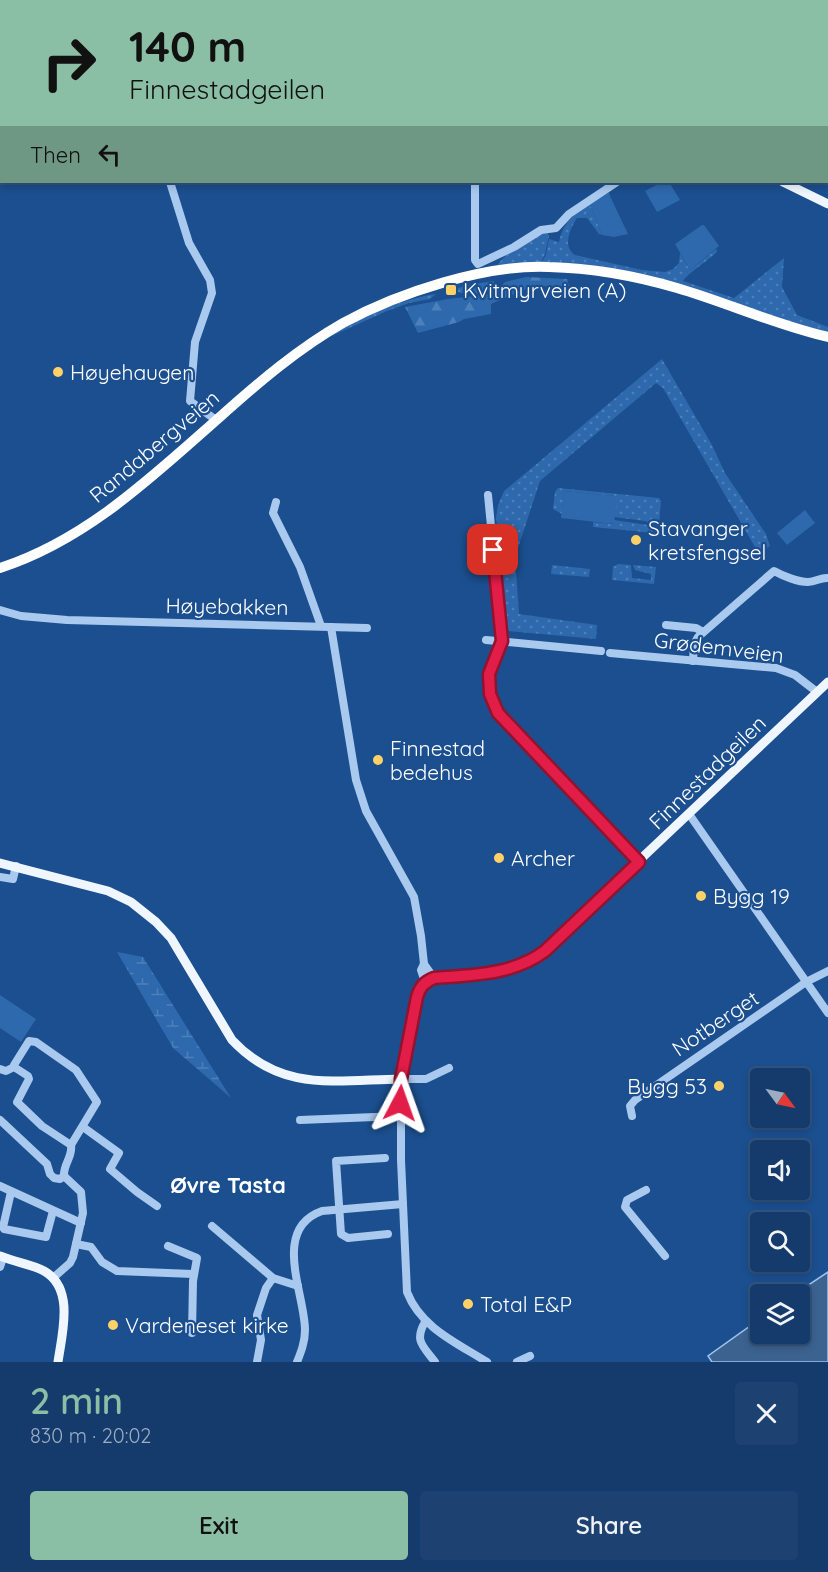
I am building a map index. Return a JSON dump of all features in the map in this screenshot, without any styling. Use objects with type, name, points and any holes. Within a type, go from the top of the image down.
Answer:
[{"type":"highway","name":"Randabergveien","points":[[0,567],[48,549],[82,530],[138,487],[271,373],[322,337],[385,308],[434,291],[488,279],[533,273],[615,279],[649,284],[712,300],[778,323],[828,337]]},
{"type":"main road","points":[[785,183],[828,204]]},
{"type":"main road","name":"Finnestadgeilen","points":[[430,980],[503,970],[528,963],[545,951],[828,682]]},
{"type":"main road","points":[[0,863],[108,891],[131,902],[156,922],[171,938],[232,1040],[243,1052],[273,1071],[291,1077],[308,1080],[401,1079],[417,997],[421,987],[430,980]]},
{"type":"main road","points":[[1,1260],[43,1270],[62,1290],[64,1304],[58,1362]]},
{"type":"street","points":[[170,183],[189,243],[210,280],[212,293],[195,342],[190,401],[216,420]]},
{"type":"street","points":[[475,183],[475,260],[478,264],[514,247],[541,230],[556,228],[569,214],[616,183]]},
{"type":"street","points":[[488,495],[502,641],[489,674],[490,694],[498,713],[639,862]]},
{"type":"street","name":"Høyebakken","points":[[0,610],[41,619],[78,621],[321,626],[300,567],[273,513],[276,502]]},
{"type":"street","points":[[693,661],[694,642],[703,632],[774,571],[805,582],[828,578]]},
{"type":"street","points":[[666,625],[696,628],[703,632]]},
{"type":"street","points":[[321,626],[368,628]]},
{"type":"street","points":[[331,627],[356,780],[366,811],[414,897],[419,918],[424,964],[421,970],[430,980]]},
{"type":"street","points":[[486,640],[601,651]]},
{"type":"street","name":"Grødemveien","points":[[610,653],[776,668],[795,675],[817,692]]},
{"type":"street","points":[[689,814],[828,1013]]},
{"type":"street","points":[[0,877],[13,879],[16,867]]},
{"type":"street","name":"Notberget","points":[[632,1116],[630,1106],[632,1102],[826,970]]},
{"type":"street","points":[[0,1069],[6,1071],[14,1067],[31,1040],[76,1070],[97,1102],[72,1145],[72,1153],[65,1165],[64,1176]]},
{"type":"street","points":[[14,1067],[29,1079],[17,1100],[21,1107],[42,1126],[72,1145]]},
{"type":"street","points":[[449,1068],[426,1079],[401,1079],[400,1116],[407,1292],[425,1322],[487,1362]]},
{"type":"street","points":[[300,1120],[400,1116]]},
{"type":"street","points":[[0,1120],[47,1164],[54,1178],[60,1179],[64,1176]]},
{"type":"street","points":[[83,1127],[119,1153],[110,1169],[157,1206]]},
{"type":"street","points":[[385,1158],[336,1161],[341,1232],[345,1237],[388,1234]]},
{"type":"street","points":[[53,1278],[72,1260],[83,1213],[81,1192],[64,1176]]},
{"type":"street","points":[[0,1186],[81,1223]]},
{"type":"street","points":[[645,1190],[627,1200],[625,1208],[665,1256]]},
{"type":"street","points":[[11,1192],[4,1229],[46,1237],[53,1211]]},
{"type":"street","points":[[297,1362],[303,1347],[305,1328],[294,1247],[302,1224],[314,1214],[403,1204]]},
{"type":"street","points":[[212,1226],[273,1278],[298,1286]]},
{"type":"street","points":[[76,1244],[91,1247],[102,1262],[117,1271],[193,1274]]},
{"type":"street","points":[[168,1246],[197,1258],[193,1274],[192,1333]]},
{"type":"street","points":[[257,1362],[261,1340],[257,1315],[266,1288],[273,1278]]},
{"type":"street","points":[[425,1322],[419,1333],[420,1341],[435,1362]]},
{"type":"street","points":[[517,1362],[530,1356]]},
{"type":"green space","points":[[660,183],[670,183],[680,200],[657,212],[645,191]]},
{"type":"green space","points":[[609,192],[628,234],[614,237],[602,235],[589,202]]},
{"type":"green space","points":[[589,202],[602,235],[587,218],[577,218],[568,242],[575,255],[642,270],[665,272],[673,269],[679,263],[680,253],[690,270],[716,249],[717,252],[683,281],[734,298],[784,258],[782,287],[797,315],[828,327],[828,333],[733,304],[566,264],[562,260],[563,264],[542,263],[549,239],[559,242],[563,229],[570,219]]},
{"type":"green space","points":[[702,225],[719,246],[690,270],[675,244]]},
{"type":"green space","points":[[542,232],[547,232],[549,236],[541,263],[496,267],[511,252]]},
{"type":"green space","points":[[526,277],[567,279],[569,286],[533,286],[491,304],[491,314],[464,319],[418,333],[405,307],[493,294],[505,282]]},
{"type":"green space","points":[[494,281],[493,287],[484,292],[468,294],[453,290],[467,285]]},
{"type":"green space","points":[[436,294],[430,299],[387,311],[327,338],[349,324],[379,310]]},
{"type":"green space","points":[[662,359],[712,445],[725,473],[766,534],[770,546],[762,551],[755,547],[663,388],[656,383],[540,481],[515,557],[519,614],[597,625],[596,639],[507,631],[496,518],[504,491]]},
{"type":"green space","points":[[558,488],[659,498],[661,501],[659,524],[614,517],[616,496],[564,491],[562,514],[553,509],[555,492]]},
{"type":"green space","points":[[564,491],[617,496],[614,524],[561,518]]},
{"type":"green space","points":[[805,510],[815,523],[787,545],[777,533]]},
{"type":"green space","points":[[614,520],[648,525],[654,533],[593,527],[593,522],[613,524]]},
{"type":"green space","points":[[618,564],[631,565],[632,578],[651,580],[651,574],[635,570],[633,565],[656,567],[654,584],[612,580],[613,567]]},
{"type":"green space","points":[[552,565],[590,569],[589,577],[551,574]]},
{"type":"green space","points":[[117,952],[143,957],[231,1098],[173,1048]]},
{"type":"green space","points":[[0,995],[36,1019],[21,1042],[0,1028]]},
{"type":"shaded area","points":[[828,1272],[828,1362],[712,1362],[708,1356],[750,1326],[750,1344],[810,1344],[810,1284]]},
{"type":"place","name":"Kvitmyrveien (A)","points":[[451,290]]},
{"type":"place","name":"Høyehaugen","points":[[58,372]]},
{"type":"place","name":"Stavanger kretsfengsel","points":[[636,540]]},
{"type":"place","name":"Finnestad bedehus","points":[[378,760]]},
{"type":"place","name":"Archer","points":[[499,858]]},
{"type":"place","name":"Bygg 19","points":[[701,896]]},
{"type":"place","name":"Bygg 53","points":[[719,1086]]},
{"type":"place","name":"Total E&P","points":[[468,1304]]},
{"type":"place","name":"Vardeneset kirke","points":[[113,1325]]},
{"type":"district","name":"Øvre Tasta","points":[[228,1185]]},
{"type":"route","points":[[400,1103],[401,1079],[417,997],[425,982],[434,978],[512,969],[528,963],[545,951],[639,862],[498,713],[490,694],[489,674],[502,641],[493,550]]}]
